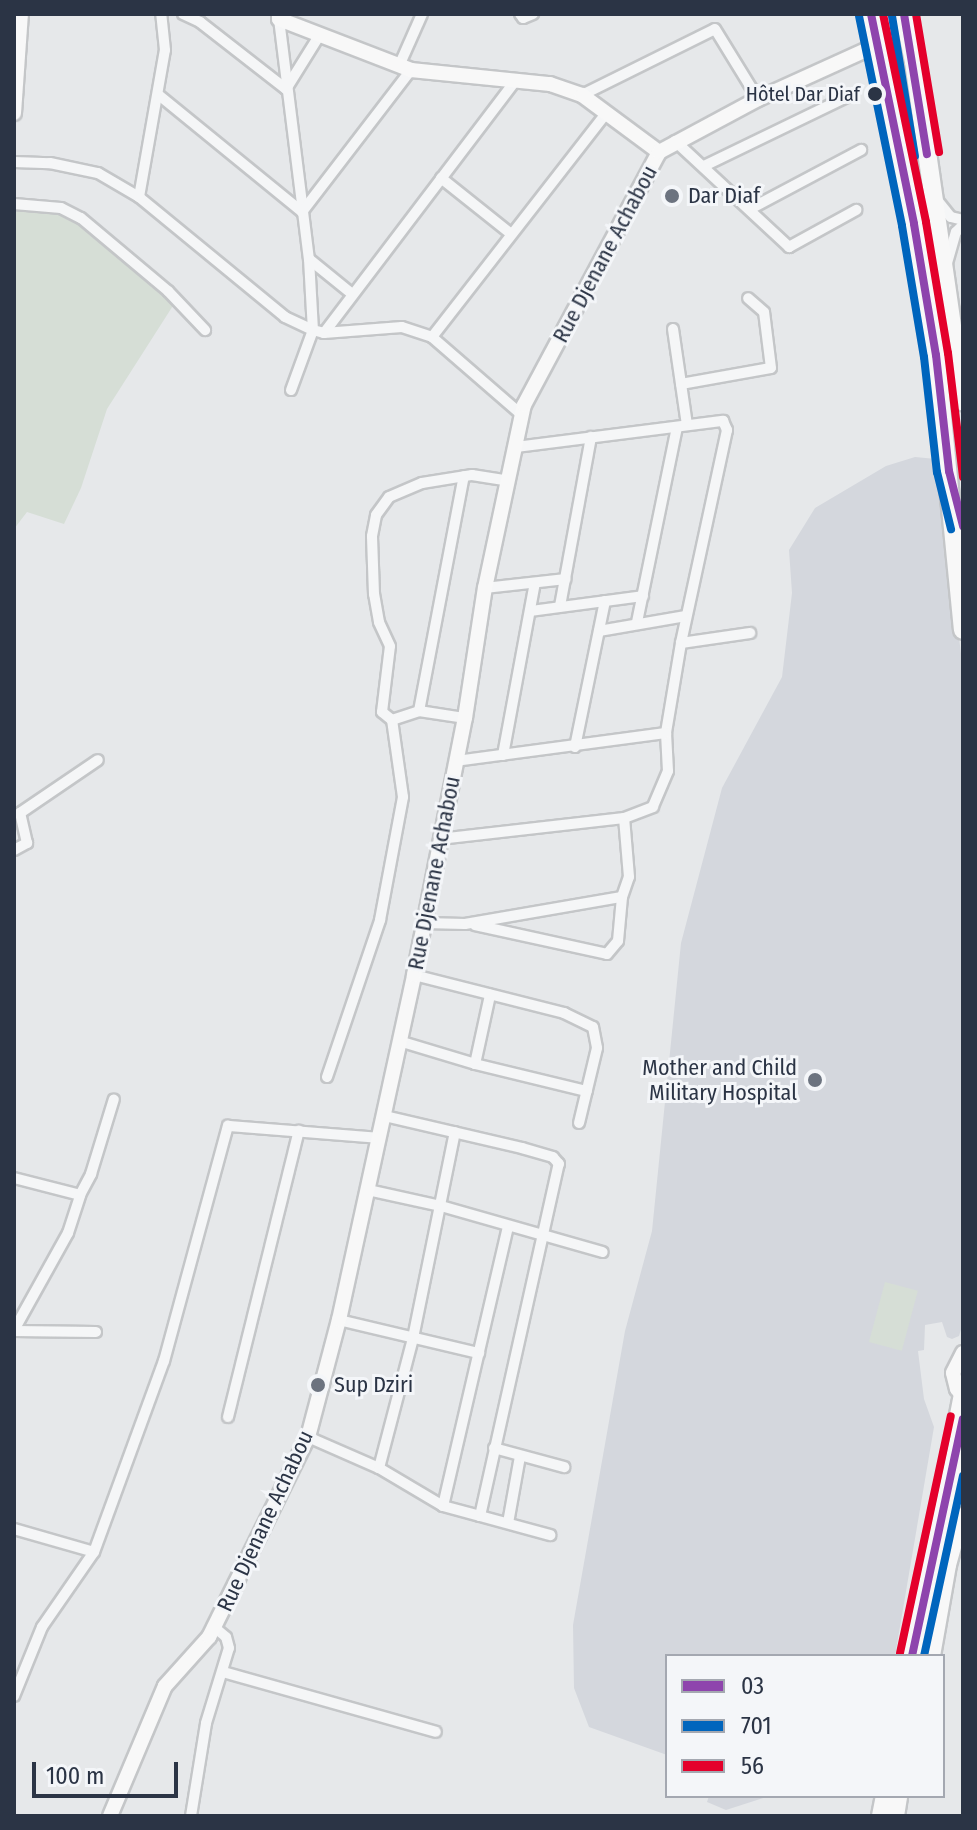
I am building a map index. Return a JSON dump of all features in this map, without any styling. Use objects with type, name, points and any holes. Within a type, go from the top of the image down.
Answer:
[{"type":"highway","points":[[871,14],[936,355],[963,630]]},
{"type":"highway","points":[[904,14],[963,401]]},
{"type":"highway","points":[[949,471],[963,526]]},
{"type":"highway","points":[[912,1654],[961,1415]]},
{"type":"highway","points":[[923,1654],[963,1461]]},
{"type":"main road","points":[[14,113],[21,14]]},
{"type":"main road","points":[[279,16],[319,36],[405,68],[550,84],[582,95],[659,152]]},
{"type":"main road","name":"Rue Djenane Achabou","points":[[110,1816],[165,1686],[214,1627],[308,1437],[339,1320],[414,975],[465,718],[485,588],[524,405],[659,152],[758,99],[879,44]]},
{"type":"main road","points":[[905,1654],[961,1415],[962,1396],[953,1373],[963,1353]]},
{"type":"main road","points":[[933,1654],[949,1565],[963,1515]]},
{"type":"street","points":[[139,197],[160,96],[165,50],[161,14]]},
{"type":"street","points":[[183,14],[200,22],[286,89]]},
{"type":"street","points":[[302,212],[405,68],[422,14]]},
{"type":"street","points":[[520,14],[523,18],[533,14]]},
{"type":"street","points":[[279,16],[318,332]]},
{"type":"street","points":[[582,95],[715,29],[758,99]]},
{"type":"street","points":[[286,89],[319,36]]},
{"type":"street","points":[[291,390],[318,332],[352,294],[515,81]]},
{"type":"street","points":[[704,166],[851,95]]},
{"type":"street","points":[[160,96],[302,212]]},
{"type":"street","points":[[432,337],[510,233],[605,115]]},
{"type":"street","points":[[675,141],[792,248],[856,210]]},
{"type":"street","points":[[750,209],[861,150]]},
{"type":"street","points":[[14,162],[50,163],[98,173],[139,197],[285,317],[318,332],[402,327],[432,337],[522,415]]},
{"type":"street","points":[[441,178],[510,233]]},
{"type":"street","points":[[934,196],[951,217],[963,222],[956,232],[945,273]]},
{"type":"street","points":[[14,204],[61,208],[81,218],[168,291],[205,330]]},
{"type":"street","points":[[309,259],[352,294]]},
{"type":"street","points":[[681,384],[771,368],[764,312],[748,298]]},
{"type":"street","points":[[637,622],[682,426],[681,384],[673,329]]},
{"type":"street","points":[[439,839],[624,818],[650,810],[668,771],[666,733],[681,643],[727,430],[723,421],[516,447]]},
{"type":"street","points":[[560,606],[591,437]]},
{"type":"street","points":[[419,711],[464,476]]},
{"type":"street","points":[[327,1077],[380,920],[403,797],[392,720],[382,712],[390,646],[379,622],[374,594],[372,536],[376,515],[389,497],[422,483],[464,476],[509,481]]},
{"type":"street","points":[[485,588],[565,579]]},
{"type":"street","points":[[503,755],[535,583]]},
{"type":"street","points":[[531,611],[643,596]]},
{"type":"street","points":[[575,747],[605,601]]},
{"type":"street","points":[[599,631],[637,622],[686,616]]},
{"type":"street","points":[[681,643],[750,633]]},
{"type":"street","points":[[392,720],[419,711],[465,718]]},
{"type":"street","points":[[456,761],[666,733]]},
{"type":"street","points":[[14,850],[23,848],[27,841],[20,813],[98,760]]},
{"type":"street","points":[[424,923],[465,924],[516,932],[602,955],[611,952],[618,941],[622,897],[630,868],[624,818]]},
{"type":"street","points":[[465,924],[622,897]]},
{"type":"street","points":[[414,975],[564,1013],[593,1027],[597,1048],[579,1123]]},
{"type":"street","points":[[475,1064],[490,995]]},
{"type":"street","points":[[399,1041],[475,1064],[587,1091]]},
{"type":"street","points":[[96,1332],[14,1330],[68,1233],[80,1195],[91,1174],[114,1099]]},
{"type":"street","points":[[384,1116],[557,1160],[559,1168],[480,1516]]},
{"type":"street","points":[[14,1696],[42,1627],[94,1552],[164,1361],[228,1126],[379,1138]]},
{"type":"street","points":[[228,1417],[299,1131]]},
{"type":"street","points":[[379,1468],[413,1338],[455,1132]]},
{"type":"street","points":[[14,1178],[80,1195]]},
{"type":"street","points":[[368,1190],[441,1206],[603,1252]]},
{"type":"street","points":[[443,1506],[508,1227]]},
{"type":"street","points":[[339,1320],[479,1353]]},
{"type":"street","points":[[308,1437],[379,1468],[443,1506],[550,1535]]},
{"type":"street","points":[[494,1448],[564,1467]]},
{"type":"street","points":[[508,1523],[520,1456]]},
{"type":"street","points":[[14,1529],[94,1552]]},
{"type":"street","points":[[191,1816],[203,1734],[229,1644],[214,1627]]},
{"type":"street","points":[[223,1672],[436,1732]]},
{"type":"shaded area","points":[[47,206],[74,217],[176,301],[107,409],[81,488],[64,524],[27,512],[14,529],[15,208]]},
{"type":"shaded area","name":"Mother and Child Military Hospital","points":[[915,457],[936,459],[963,669],[963,1323],[959,1336],[952,1339],[947,1337],[942,1322],[925,1325],[924,1350],[918,1351],[924,1399],[934,1427],[895,1654],[665,1654],[665,1754],[589,1727],[574,1688],[573,1625],[625,1331],[652,1231],[681,943],[722,788],[782,677],[792,593],[789,550],[815,508],[886,466]]},
{"type":"shaded area","points":[[885,1282],[918,1291],[902,1351],[869,1342]]},
{"type":"shaded area","points":[[708,1798],[763,1798],[726,1810],[707,1802]]},
{"type":"transit line","name":"03","points":[[871,14],[914,224],[936,355],[949,471],[963,526]]},
{"type":"transit line","name":"56","points":[[883,14],[926,222],[948,353],[963,477]]},
{"type":"transit line","name":"03","points":[[904,14],[927,154]]},
{"type":"transit line","name":"56","points":[[916,14],[939,152]]},
{"type":"transit line","name":"701","points":[[859,16],[902,226],[924,357],[937,472],[951,529]]},
{"type":"transit line","name":"701","points":[[892,16],[915,156]]},
{"type":"transit line","name":"56","points":[[900,1653],[951,1416]]},
{"type":"transit line","name":"03","points":[[912,1654],[963,1419]]},
{"type":"transit line","name":"701","points":[[924,1654],[963,1476]]},
{"type":"place","name":"Hôtel Dar Diaf","points":[[875,94]]},
{"type":"place","name":"Dar Diaf","points":[[672,196]]},
{"type":"place","name":"Mother and Child Military Hospital","points":[[815,1080]]},
{"type":"place","name":"Sup Dziri","points":[[318,1385]]}]
